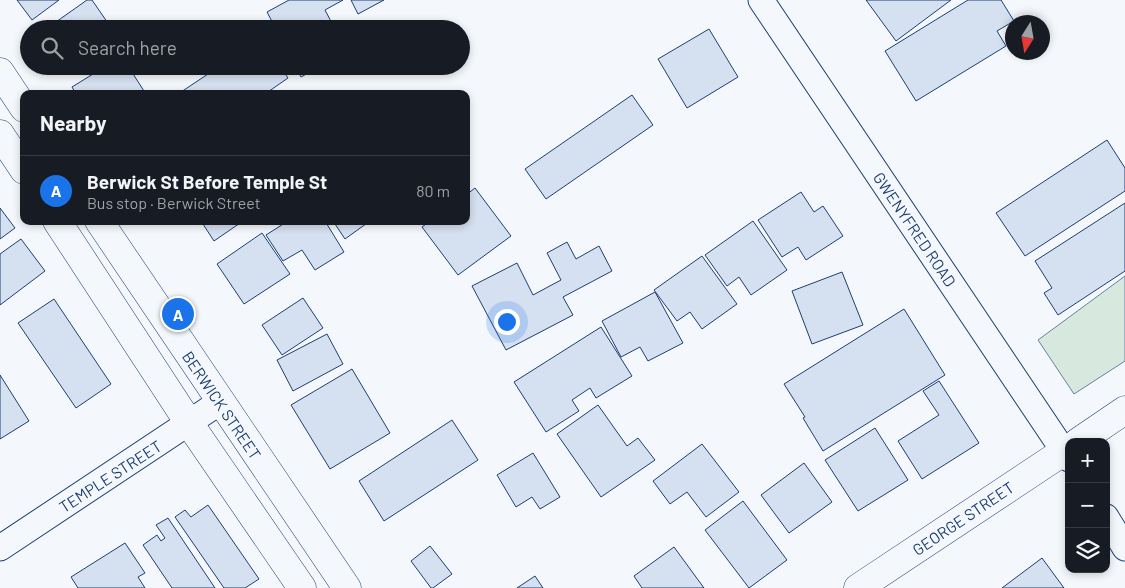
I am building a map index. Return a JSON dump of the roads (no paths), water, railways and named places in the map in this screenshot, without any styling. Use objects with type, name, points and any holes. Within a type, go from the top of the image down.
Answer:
[{"type":"main road","points":[[0,72],[20,102]]},
{"type":"main road","points":[[0,134],[20,164]]},
{"type":"main road","points":[[61,225],[189,423],[302,588]]},
{"type":"main road","name":"BERWICK STREET","points":[[102,225],[347,588]]},
{"type":"main road","name":"GEORGE STREET","points":[[1086,438],[1125,410]]},
{"type":"main road","name":"GEORGE STREET","points":[[858,588],[1065,453]]},
{"type":"street","name":"GWENYFRED ROAD","points":[[761,0],[1065,443]]},
{"type":"street","name":"TEMPLE STREET","points":[[0,548],[220,402]]},
{"type":"street","points":[[1110,524],[1125,548]]},
{"type":"place","name":"Berwick St Before Temple St","points":[[178,314]]}]
